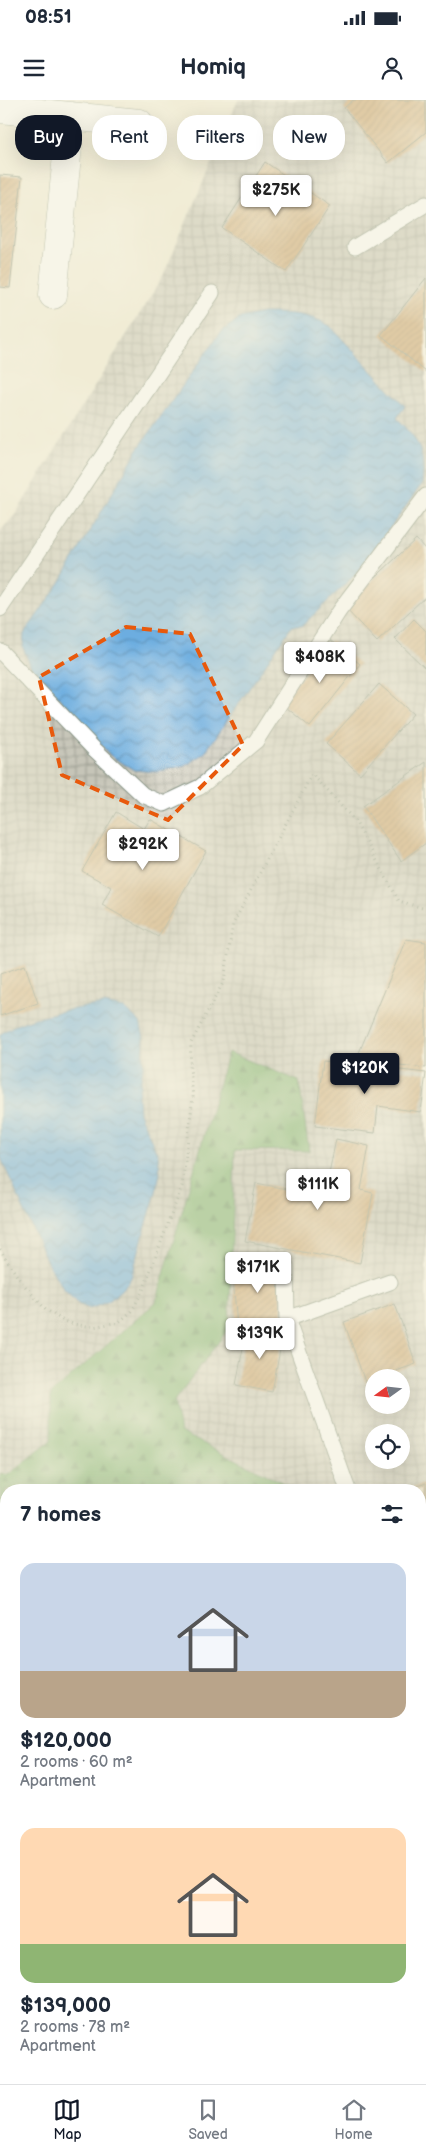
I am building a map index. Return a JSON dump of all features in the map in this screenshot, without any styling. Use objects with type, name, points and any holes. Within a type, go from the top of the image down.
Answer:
[{"type":"street","points":[[0,109],[61,115]]},
{"type":"street","points":[[53,295],[67,160]]},
{"type":"lane","points":[[355,247],[426,204]]},
{"type":"lane","points":[[0,609],[212,293]]},
{"type":"lane","points":[[0,651],[94,749],[143,795],[164,804],[200,787],[256,741],[339,611],[426,496]]},
{"type":"lane","points":[[286,1266],[287,1319],[346,1484]]},
{"type":"lane","points":[[287,1319],[390,1282]]},
{"type":"path","points":[[0,1249],[19,1278],[45,1309],[62,1320],[93,1327],[119,1322],[132,1310],[144,1288],[182,1186],[193,1097],[190,1068],[191,1043],[224,981],[233,924],[312,774],[356,821],[399,901],[426,909]]},
{"type":"highlighted area","points":[[126,627],[190,634],[243,745],[168,820],[62,775],[39,677]]},
{"type":"shaded area","points":[[238,100],[426,100],[426,1484],[286,1484],[180,1432],[174,1401],[229,1328],[235,1149],[308,1151],[228,1052],[156,1302],[51,1393],[51,1441],[8,1475],[0,1473],[0,531],[15,515],[163,276],[212,160],[263,160],[263,115],[232,115]]},
{"type":"green space","points":[[228,1052],[299,1081],[309,1151],[235,1150],[229,1328],[174,1401],[180,1432],[286,1484],[0,1484],[0,1473],[8,1475],[51,1441],[51,1394],[156,1302]]},
{"type":"water","points":[[263,313],[306,316],[330,326],[405,406],[397,418],[419,447],[423,463],[422,484],[359,571],[302,626],[292,626],[204,754],[185,766],[157,772],[134,770],[111,756],[31,667],[23,648],[24,634],[59,584],[138,449],[220,333],[240,318]]},
{"type":"water","points":[[104,1004],[124,1008],[140,1022],[144,1038],[143,1068],[138,1096],[139,1113],[158,1155],[160,1173],[131,1278],[122,1290],[109,1301],[90,1309],[78,1304],[64,1290],[48,1264],[0,1156],[0,1035],[34,1018]]},
{"type":"building","points":[[353,100],[426,100],[426,132],[388,163],[344,108]]},
{"type":"building","points":[[265,162],[330,206],[286,272],[222,228]]},
{"type":"building","points":[[0,175],[22,177],[10,288],[0,287]]},
{"type":"building","points":[[426,278],[426,372],[381,335]]},
{"type":"building","points":[[416,539],[426,550],[426,596],[377,642],[344,607]]},
{"type":"building","points":[[414,619],[426,631],[426,669],[395,639]]},
{"type":"building","points":[[331,640],[360,664],[310,727],[281,703]]},
{"type":"building","points":[[379,684],[413,714],[360,774],[326,744]]},
{"type":"building","points":[[426,762],[426,843],[401,861],[363,806]]},
{"type":"building","points":[[116,812],[144,829],[150,819],[206,851],[158,937],[102,905],[111,887],[82,871]]},
{"type":"building","points":[[406,939],[426,942],[426,1068],[356,1060]]},
{"type":"building","points":[[25,965],[38,1003],[0,1016],[0,974]]},
{"type":"building","points":[[323,1061],[426,1073],[421,1112],[378,1106],[375,1133],[315,1126]]},
{"type":"building","points":[[336,1139],[369,1146],[361,1190],[373,1193],[360,1263],[245,1241],[256,1183],[312,1194],[315,1181],[327,1183]]},
{"type":"building","points":[[279,1262],[283,1323],[237,1327],[232,1265]]},
{"type":"building","points":[[395,1304],[416,1364],[402,1369],[365,1369],[365,1382],[344,1322]]},
{"type":"building","points":[[247,1327],[283,1334],[272,1392],[236,1385]]}]
